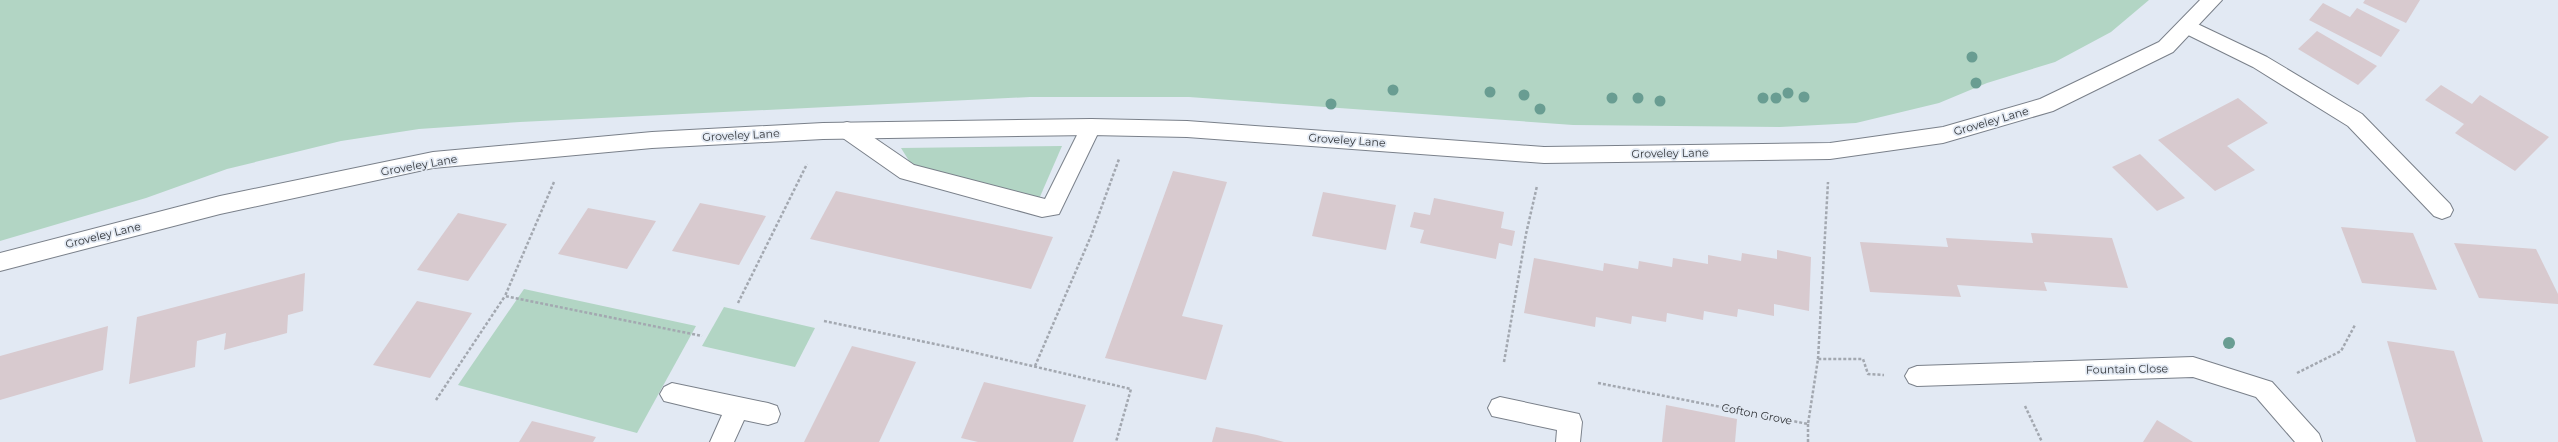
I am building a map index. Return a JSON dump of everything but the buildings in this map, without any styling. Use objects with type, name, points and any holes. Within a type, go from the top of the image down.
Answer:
[{"type":"main road","name":"Groveley Lane","points":[[0,262],[220,205],[432,160],[652,140],[847,130],[1091,127],[1187,129],[1544,154],[1830,151],[1943,135],[2046,105],[2166,47],[2212,0]]},
{"type":"main road","points":[[2187,26],[2260,62],[2356,120],[2442,210]]},
{"type":"main road","points":[[847,130],[908,172],[1042,208],[1051,208],[1091,127]]},
{"type":"main road","name":"Fountain Close","points":[[1917,376],[2193,367],[2264,389]]},
{"type":"main road","points":[[2264,389],[2310,442]]},
{"type":"main road","points":[[672,394],[768,414]]},
{"type":"main road","points":[[722,442],[738,407]]},
{"type":"main road","points":[[1500,408],[1570,422],[1568,442]]},
{"type":"path","points":[[1035,366],[1091,236],[1130,128]]},
{"type":"path","points":[[738,304],[823,131]]},
{"type":"path","name":"Cofton Grove","points":[[1598,383],[1808,424],[1818,359],[1830,151]]},
{"type":"path","points":[[1504,362],[1526,234],[1544,154]]},
{"type":"path","points":[[436,400],[505,296],[554,182]]},
{"type":"path","points":[[505,296],[702,336]]},
{"type":"path","points":[[824,321],[1035,366],[1131,389],[1116,442]]},
{"type":"path","points":[[2264,389],[2341,351],[2355,325]]},
{"type":"path","points":[[1818,359],[1863,359],[1868,374]]},
{"type":"path","points":[[1808,424],[1808,442]]},
{"type":"green space","points":[[0,0],[2149,0],[2111,32],[2055,62],[1987,83],[1939,103],[1856,123],[1780,127],[1573,125],[1189,97],[1030,97],[520,122],[419,129],[341,141],[227,169],[146,198],[0,241]]},
{"type":"green space","points":[[1062,146],[1039,199],[911,164],[901,148]]},
{"type":"green space","points":[[524,289],[696,326],[637,433],[458,385]]},
{"type":"green space","points":[[724,307],[815,328],[795,367],[702,346]]}]
